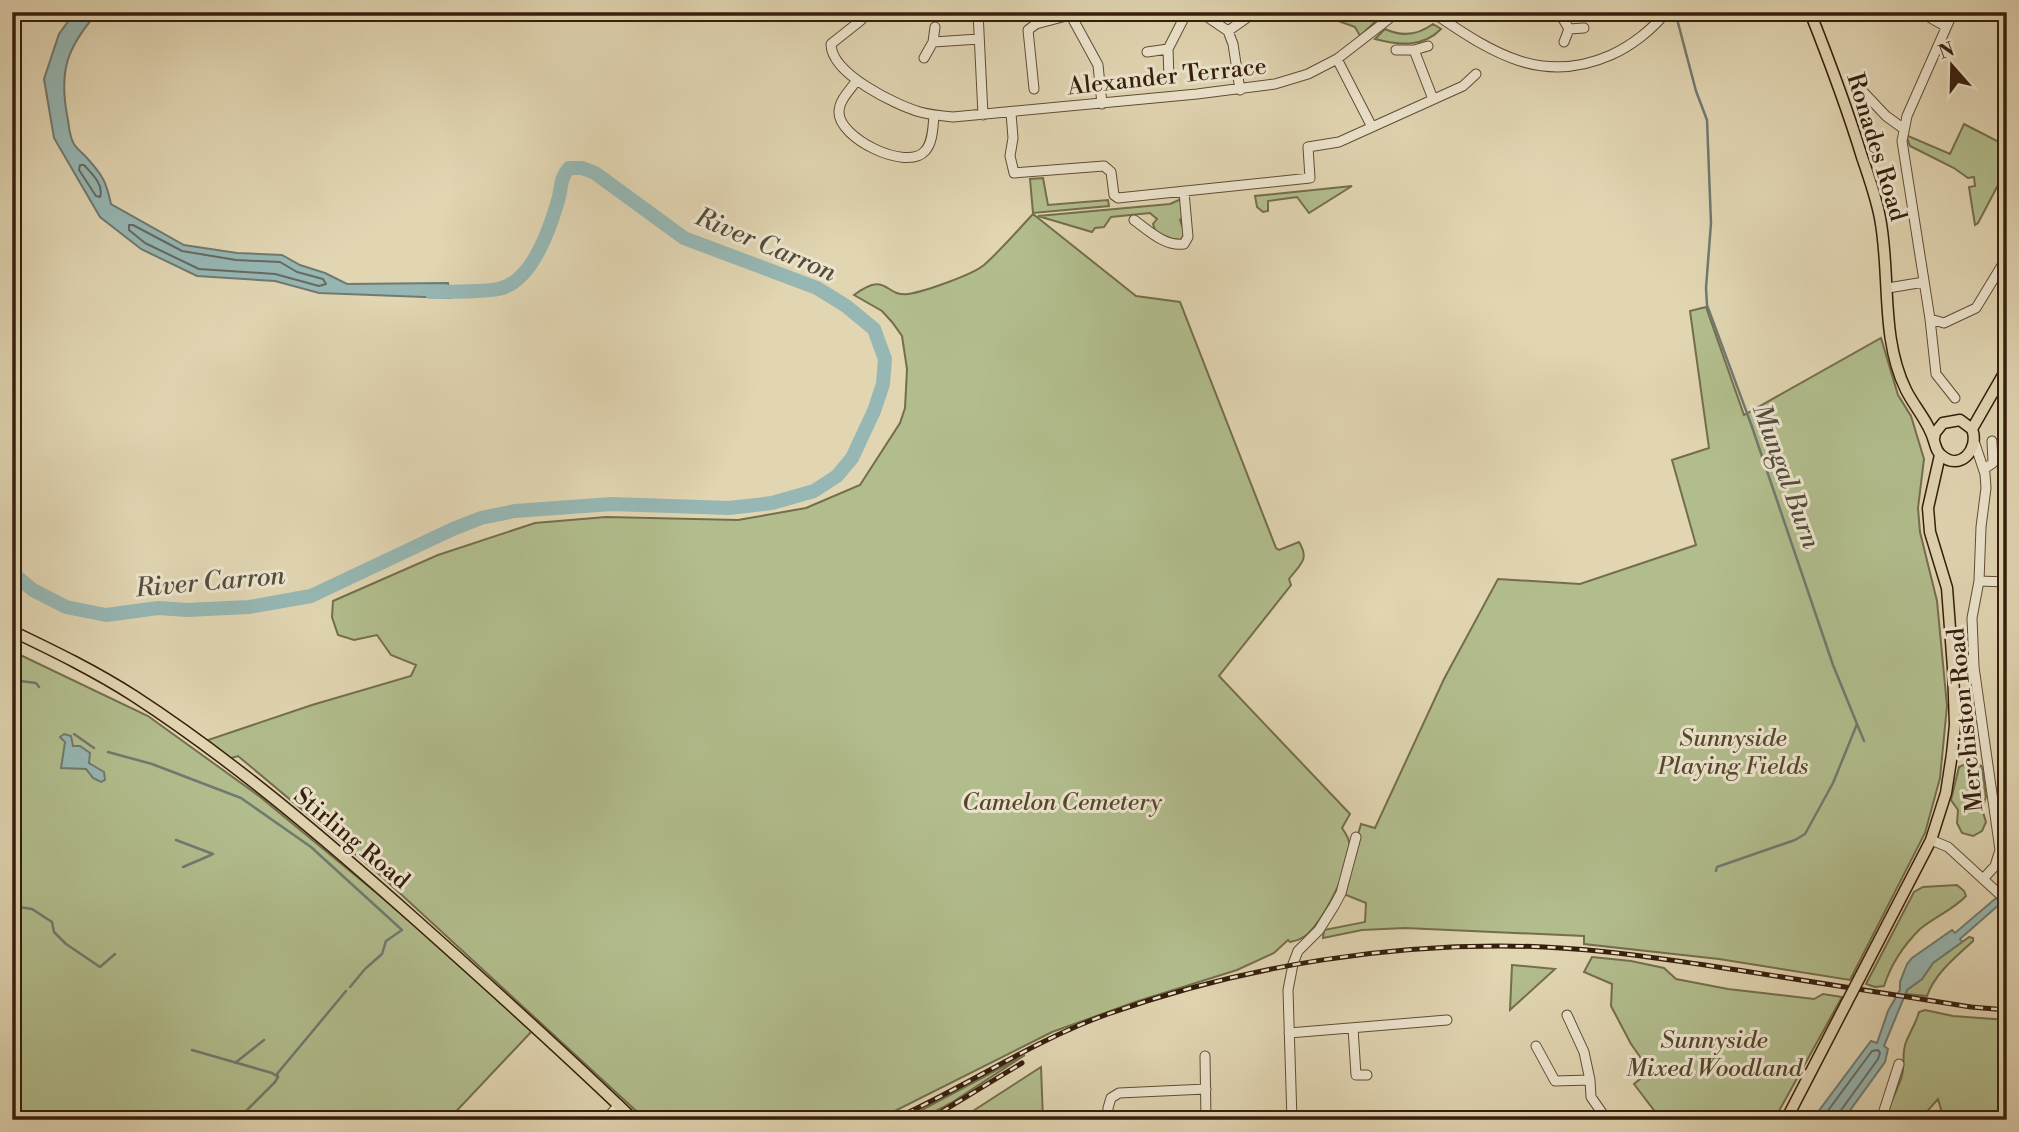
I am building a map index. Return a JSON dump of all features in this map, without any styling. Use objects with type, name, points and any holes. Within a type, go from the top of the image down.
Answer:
[{"type":"main road","name":"Ronades Road","points":[[1810,12],[1854,131],[1881,219],[1888,316],[1895,360],[1906,390],[1934,439]]},
{"type":"main road","points":[[1934,479],[1954,461],[1966,457],[1975,444],[1972,429],[2007,368]]},
{"type":"main road","points":[[1954,461],[1940,455],[1936,448],[1934,439],[1938,427],[1985,405]]},
{"type":"main road","points":[[1923,416],[1954,420],[1972,429]]},
{"type":"main road","points":[[1786,1120],[1931,840],[1946,793],[1955,725],[1953,668],[1947,587],[1930,532],[1928,508],[1940,455]]},
{"type":"main road","name":"Stirling Road","points":[[12,631],[72,660],[133,695],[225,760],[373,882],[537,1027],[634,1120]]},
{"type":"street","name":"Alexander Terrace","points":[[868,12],[831,44],[836,60],[857,80],[905,107],[953,117],[1258,88],[1293,79],[1337,59],[1397,12]]},
{"type":"street","points":[[978,12],[983,115]]},
{"type":"street","points":[[1169,79],[1168,49],[1186,12]]},
{"type":"street","points":[[1199,12],[1228,32],[1233,44],[1240,90]]},
{"type":"street","points":[[1228,32],[1255,12]]},
{"type":"street","points":[[1381,25],[1387,12]]},
{"type":"street","points":[[1559,12],[1569,29]]},
{"type":"street","points":[[1434,13],[1504,56],[1542,67],[1568,68],[1595,62],[1627,48],[1666,12]]},
{"type":"street","points":[[1920,12],[1945,26]]},
{"type":"street","points":[[1953,12],[1906,116],[1902,141],[1936,374],[1955,398]]},
{"type":"street","points":[[1034,89],[1028,30],[1036,24],[1069,14],[1098,65],[1102,104]]},
{"type":"street","points":[[924,58],[933,42],[935,27]]},
{"type":"street","points":[[1569,29],[1584,28]]},
{"type":"street","points":[[1564,42],[1569,29]]},
{"type":"street","points":[[933,42],[979,39]]},
{"type":"street","points":[[1396,50],[1414,50],[1428,46]]},
{"type":"street","points":[[1147,52],[1168,49]]},
{"type":"street","points":[[1414,50],[1433,99]]},
{"type":"street","points":[[1337,59],[1372,127]]},
{"type":"street","points":[[1010,113],[1013,138],[1010,156],[1014,173],[1104,166],[1111,172],[1114,195],[1118,198],[1310,178],[1308,147],[1339,142],[1463,86],[1476,75]]},
{"type":"street","points":[[857,80],[840,106],[841,122],[853,136],[879,150],[904,159],[919,156],[927,149],[930,141],[934,115]]},
{"type":"street","points":[[1852,80],[1886,116],[1904,129]]},
{"type":"street","points":[[1134,220],[1146,223],[1161,240],[1178,245],[1187,241],[1184,192]]},
{"type":"street","points":[[1930,319],[1944,323],[1976,308],[2007,257]]},
{"type":"street","points":[[1888,288],[1924,282]]},
{"type":"street","name":"Merchiston Road","points":[[1983,466],[1993,463],[1992,441]]},
{"type":"street","name":"Merchiston Road","points":[[1975,444],[1983,466],[1986,488],[1979,581],[1972,618],[1974,667],[2000,850],[1995,866],[1983,879]]},
{"type":"street","points":[[1966,457],[1983,466]]},
{"type":"street","points":[[1979,581],[2007,582]]},
{"type":"street","points":[[1292,1120],[1288,989],[1295,957],[1319,930],[1334,906],[1356,837]]},
{"type":"street","points":[[1931,840],[1948,847],[2006,901]]},
{"type":"street","points":[[1567,1015],[1584,1052],[1591,1097],[1607,1120]]},
{"type":"street","points":[[1289,1033],[1447,1020]]},
{"type":"street","points":[[1353,1028],[1356,1075],[1367,1074]]},
{"type":"street","points":[[1536,1046],[1555,1081],[1590,1080]]},
{"type":"street","points":[[1205,1056],[1206,1120]]},
{"type":"street","points":[[1881,1120],[1899,1064]]},
{"type":"street","points":[[1108,1120],[1111,1098],[1119,1093],[1206,1089]]},
{"type":"street","points":[[605,1120],[619,1105]]},
{"type":"green space","points":[[1314,12],[1371,12],[1377,20],[1360,36],[1355,27]]},
{"type":"green space","points":[[1433,24],[1441,29],[1418,42],[1392,43],[1375,39],[1385,29],[1410,34]]},
{"type":"green space","points":[[1964,124],[2007,146],[2007,168],[1975,225],[1969,187],[1975,186],[1974,177],[1968,178],[1910,146],[1906,135],[1950,154]]},
{"type":"green space","points":[[1043,178],[1048,205],[1108,200],[1109,206],[1033,213],[1030,179]]},
{"type":"green space","points":[[1352,186],[1309,213],[1297,197],[1268,201],[1268,211],[1263,212],[1257,207],[1255,196]]},
{"type":"green space","points":[[1181,199],[1183,217],[1180,220],[1185,233],[1181,240],[1165,238],[1155,230],[1153,224],[1157,219],[1150,213],[1111,217],[1104,227],[1095,228],[1092,232],[1038,216],[1170,204]]},
{"type":"green space","name":"Camelon Cemetery","points":[[1033,214],[1136,296],[1180,302],[1276,548],[1279,550],[1299,542],[1302,548],[1304,558],[1289,579],[1291,585],[1219,676],[1350,814],[1342,828],[1350,848],[1340,882],[1312,929],[1300,939],[1290,942],[1288,940],[1274,953],[1237,970],[1052,1032],[877,1120],[646,1120],[379,874],[238,756],[225,760],[202,742],[312,705],[411,676],[416,665],[391,655],[377,635],[354,640],[338,635],[332,617],[333,601],[438,555],[535,523],[606,517],[738,520],[806,508],[860,485],[900,423],[905,408],[907,369],[902,336],[892,322],[882,311],[854,295],[865,288],[880,284],[894,292],[908,294],[935,287],[969,273],[984,265]]},
{"type":"green space","name":"Sunnyside Playing Fields","points":[[1706,307],[1744,415],[1881,338],[1898,395],[1911,416],[1924,459],[1918,508],[1920,532],[1937,601],[1947,706],[1940,778],[1925,833],[1850,980],[1719,959],[1584,944],[1584,936],[1405,928],[1362,930],[1323,938],[1324,930],[1365,922],[1366,903],[1341,893],[1361,824],[1375,828],[1444,679],[1498,579],[1580,584],[1696,545],[1672,460],[1709,448],[1690,311]]},
{"type":"green space","points":[[12,651],[148,716],[259,796],[390,904],[532,1031],[448,1120],[12,1120]]},
{"type":"green space","points":[[1977,762],[1982,767],[1986,797],[1982,809],[1986,822],[1982,831],[1973,836],[1962,833],[1957,823],[1958,810],[1951,800],[1959,767]]},
{"type":"green space","points":[[1957,885],[1966,896],[1914,935],[1894,963],[1884,986],[1866,984],[1914,892],[1923,887]]},
{"type":"green space","points":[[1969,937],[1973,938],[1973,941],[1941,973],[1927,996],[1906,994],[1907,990],[1922,979],[1933,963]]},
{"type":"green space","name":"Sunnyside Mixed Woodland","points":[[1592,957],[1664,968],[1676,979],[1728,989],[1814,999],[1823,994],[1842,997],[1774,1120],[1656,1120],[1659,1117],[1634,1084],[1650,1071],[1631,1044],[1611,1006],[1612,984],[1584,972]]},
{"type":"green space","points":[[1512,965],[1555,969],[1510,1010]]},
{"type":"green space","points":[[1925,1010],[1953,1016],[2007,1020],[2007,1120],[1944,1120],[1938,1099],[1922,1117],[1923,1120],[1885,1120],[1902,1074],[1906,1042],[1919,1012]]},
{"type":"green space","points":[[1025,1055],[951,1103],[919,1120],[903,1120]]},
{"type":"green space","points":[[1041,1067],[1043,1120],[959,1120]]},
{"type":"water","points":[[75,12],[98,12],[72,48],[65,72],[65,99],[70,132],[75,146],[103,179],[111,204],[184,245],[237,253],[282,255],[347,284],[448,283],[450,298],[319,293],[275,281],[197,276],[141,249],[100,217],[54,138],[44,79],[59,34]]},
{"type":"water","points":[[64,734],[71,736],[73,746],[80,746],[90,753],[89,763],[104,772],[105,780],[101,782],[93,778],[86,769],[61,768],[65,742],[60,737]]},
{"type":"water","points":[[1996,898],[2001,903],[1960,939],[1962,942],[1933,963],[1922,979],[1907,990],[1884,1046],[1888,1049],[1885,1062],[1843,1120],[1812,1120],[1871,1041],[1877,1043],[1888,1011],[1900,990],[1907,964],[1952,930],[1955,933]]},
{"type":"waterway","name":"Mungal Burn","points":[[1677,19],[1696,91],[1707,120],[1711,223],[1707,305],[1751,424],[1833,665],[1857,724],[1833,783],[1805,834],[1795,840],[1717,867],[1716,871]]},
{"type":"waterway","name":"River Carron","points":[[12,573],[33,590],[66,607],[106,615],[158,608],[187,610],[249,607],[311,596],[453,529],[481,518],[515,511],[612,504],[729,508],[772,503],[814,491],[837,476],[852,458],[874,411],[883,384],[885,359],[874,329],[846,306],[817,288],[684,238],[595,173],[582,168],[569,168],[566,172],[554,215],[538,253],[513,283],[486,291],[431,292]]},
{"type":"waterway","points":[[12,680],[36,683],[39,687]]},
{"type":"waterway","points":[[1857,724],[1864,741]]},
{"type":"waterway","points":[[74,734],[94,748]]},
{"type":"waterway","points":[[108,752],[152,764],[241,798],[311,847],[402,930],[386,941],[382,954],[350,987]]},
{"type":"waterway","points":[[176,840],[213,854]]},
{"type":"waterway","points":[[183,867],[211,855]]},
{"type":"waterway","points":[[12,906],[32,909],[52,922],[54,932],[66,944],[100,967],[115,954]]},
{"type":"waterway","points":[[192,1050],[278,1077],[277,1074],[346,991]]},
{"type":"waterway","points":[[235,1063],[264,1040]]},
{"type":"waterway","points":[[238,1119],[278,1077]]},
{"type":"railway","points":[[892,1120],[1053,1037],[1108,1014],[1214,982],[1323,960],[1378,953],[1489,946],[1594,951],[1694,963],[1971,1007],[2007,1010]]},
{"type":"railway","points":[[928,1120],[1022,1063]]}]
